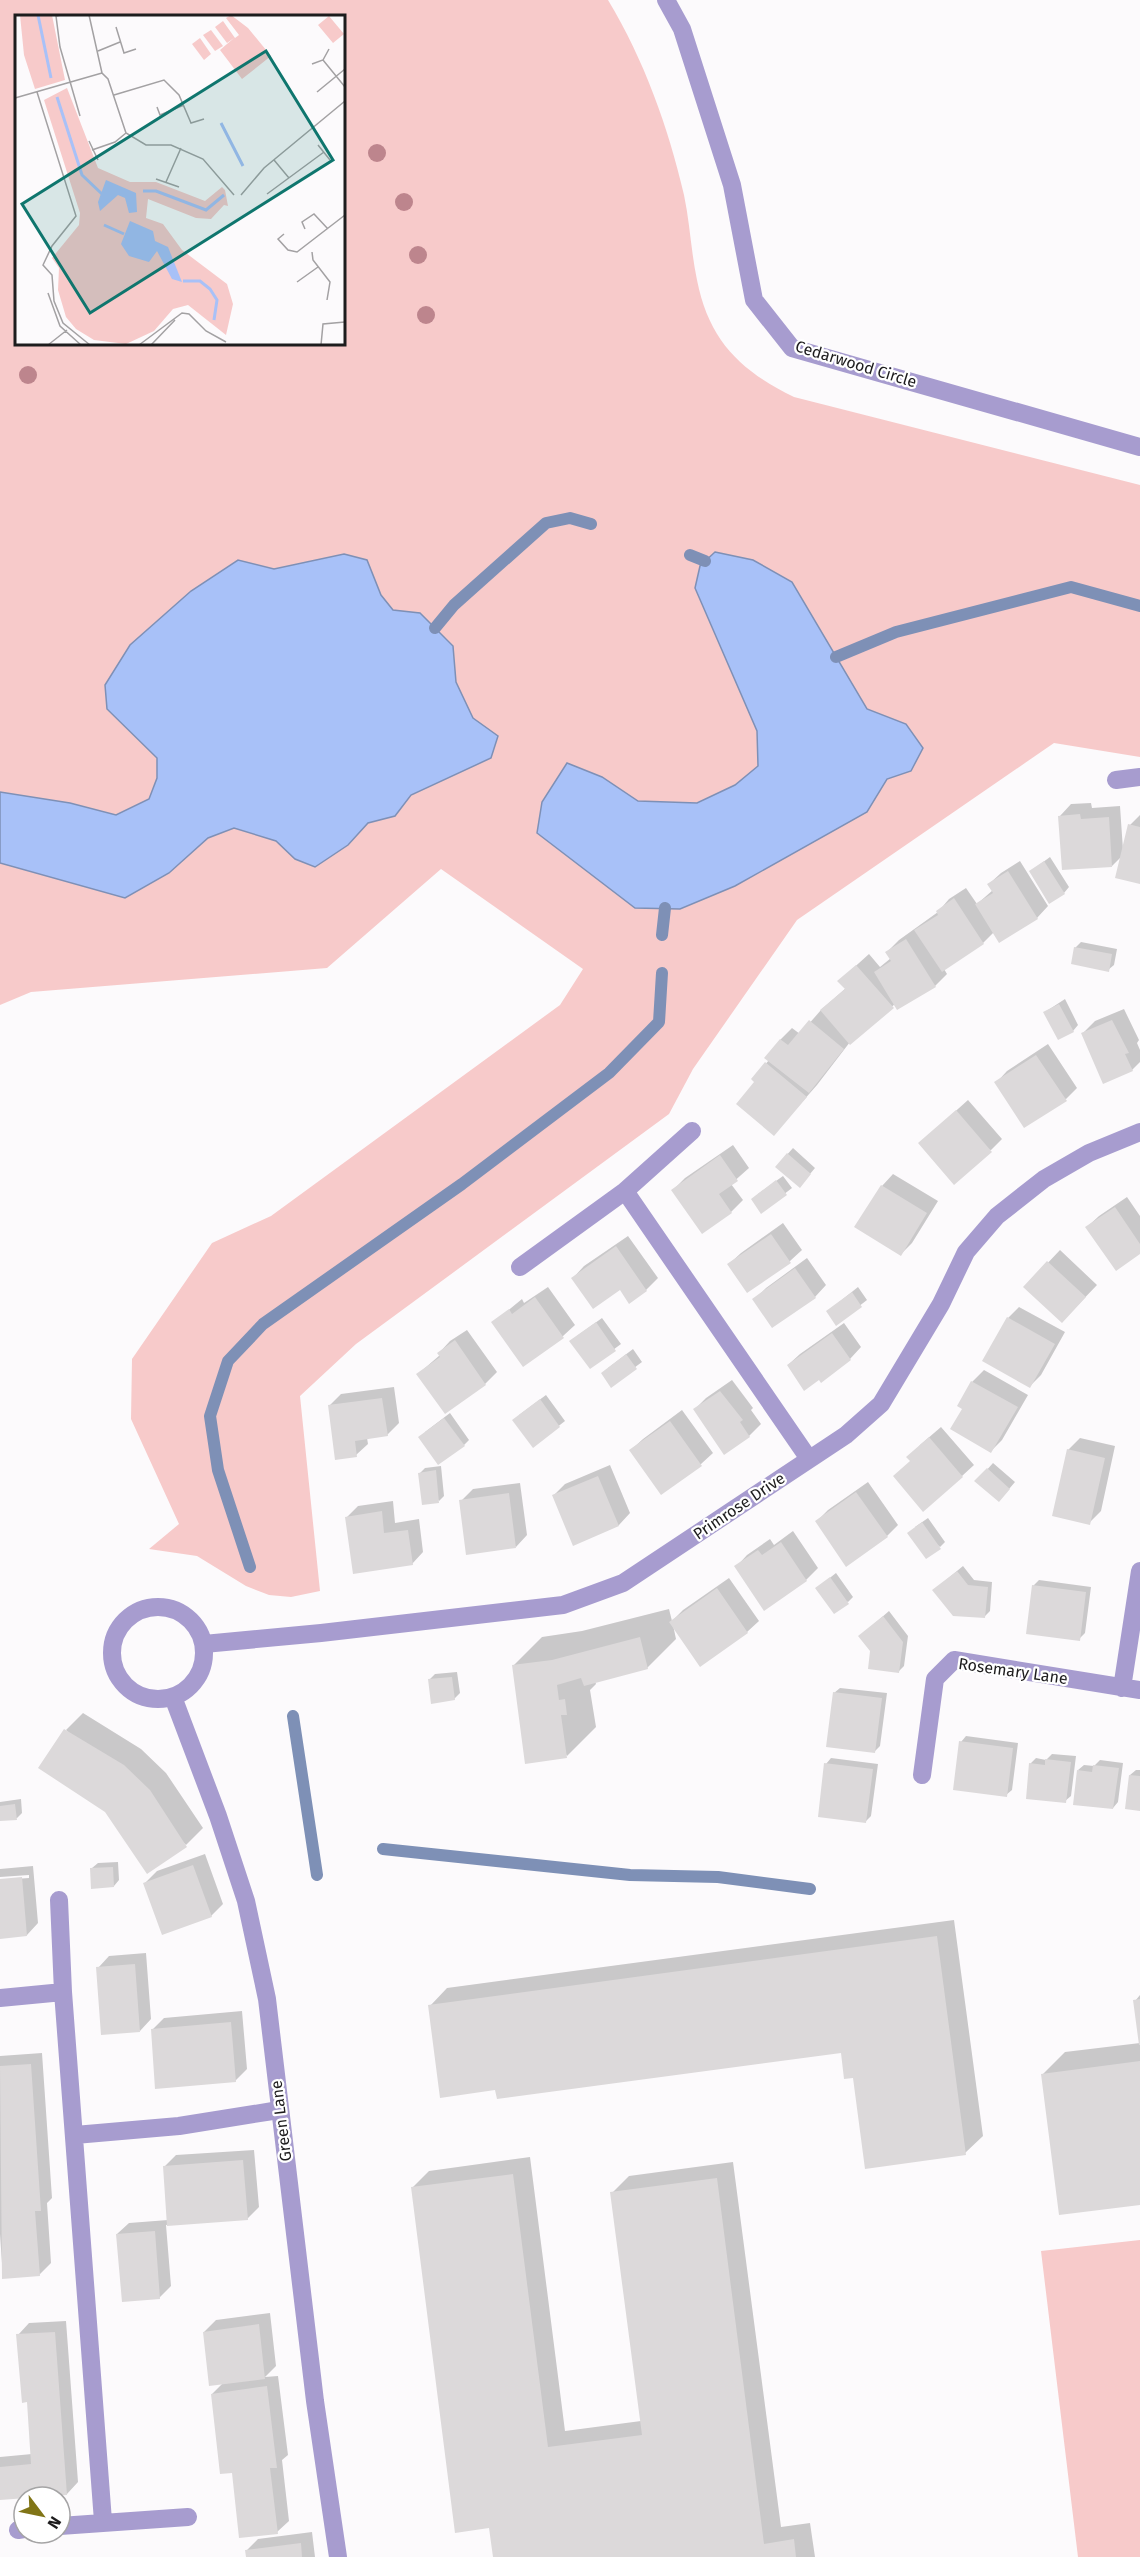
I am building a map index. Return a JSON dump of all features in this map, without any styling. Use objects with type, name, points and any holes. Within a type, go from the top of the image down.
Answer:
[{"type":"street","name":"Cedarwood Circle","points":[[666,0],[682,29],[732,185],[754,300],[792,348],[1140,447]]},
{"type":"street","points":[[1116,780],[1140,777]]},
{"type":"street","points":[[520,1267],[625,1191],[692,1131]]},
{"type":"street","name":"Primrose Drive","points":[[204,1644],[562,1605],[623,1583],[846,1435],[881,1404],[941,1304],[966,1252],[997,1216],[1044,1179],[1089,1153],[1140,1132]]},
{"type":"street","points":[[625,1191],[809,1459]]},
{"type":"street","name":"Rosemary Lane","points":[[922,1775],[935,1679],[954,1660],[1131,1689],[1140,1571]]},
{"type":"street","points":[[161,1606],[181,1612],[196,1625],[204,1644],[204,1661],[198,1676],[187,1689],[173,1697],[153,1699],[134,1692],[119,1678],[112,1659],[113,1639],[124,1621],[141,1609],[161,1606]]},
{"type":"street","name":"Green Lane","points":[[173,1697],[218,1816],[246,1901],[267,1999],[315,2402],[338,2557]]},
{"type":"street","points":[[59,1900],[63,1992],[104,2521]]},
{"type":"street","points":[[0,1998],[63,1992]]},
{"type":"street","points":[[75,2135],[179,2126],[279,2110]]},
{"type":"street","points":[[72,2525],[188,2517]]},
{"type":"shaded area","points":[[0,0],[608,0],[644,70],[670,144],[684,195],[702,301],[719,337],[743,365],[794,397],[1140,485],[1140,757],[1054,743],[797,920],[693,1069],[669,1114],[356,1344],[300,1396],[320,1591],[291,1597],[269,1595],[246,1586],[197,1556],[149,1549],[179,1524],[131,1419],[132,1359],[212,1243],[271,1216],[560,1005],[583,969],[441,869],[327,968],[31,992],[0,1005]]},
{"type":"shaded area","points":[[1140,2240],[1140,2557],[1078,2557],[1041,2251]]},
{"type":"water","points":[[715,552],[753,560],[792,582],[867,709],[906,724],[923,748],[911,771],[887,779],[867,812],[735,886],[680,909],[635,908],[537,833],[542,802],[567,763],[602,777],[638,801],[697,803],[735,785],[758,766],[757,731],[695,588],[700,566]]},
{"type":"water","points":[[344,554],[367,560],[381,595],[393,610],[420,613],[453,646],[456,682],[473,718],[498,736],[491,758],[411,795],[395,816],[368,823],[348,845],[315,867],[295,859],[276,841],[234,828],[208,838],[169,873],[125,898],[0,863],[0,792],[70,803],[116,815],[149,799],[157,778],[157,758],[107,709],[105,685],[130,645],[191,591],[238,560],[274,569]]},
{"type":"building","points":[[1080,814],[1081,819],[1109,817],[1112,867],[1062,870],[1058,816]]},
{"type":"building","points":[[1128,824],[1140,827],[1140,884],[1115,878]]},
{"type":"building","points":[[1044,861],[1065,894],[1049,904],[1029,871]]},
{"type":"building","points":[[1008,871],[1038,919],[999,943],[975,904],[993,893],[987,884]]},
{"type":"building","points":[[954,898],[984,944],[942,972],[914,930],[938,915],[936,911]]},
{"type":"building","points":[[906,939],[936,987],[897,1010],[874,972],[891,961],[885,952]]},
{"type":"building","points":[[1074,947],[1112,954],[1109,972],[1071,964]]},
{"type":"building","points":[[856,965],[894,1008],[850,1045],[820,1010],[845,989],[837,981]]},
{"type":"building","points":[[1059,1004],[1074,1032],[1058,1040],[1043,1012]]},
{"type":"building","points":[[809,1020],[844,1049],[809,1093],[764,1058],[780,1039],[788,1045]]},
{"type":"building","points":[[1112,1020],[1129,1053],[1125,1054],[1133,1071],[1103,1084],[1081,1033]]},
{"type":"building","points":[[1036,1055],[1067,1101],[1024,1128],[994,1082]]},
{"type":"building","points":[[765,1062],[807,1097],[774,1136],[736,1104],[754,1082],[751,1079]]},
{"type":"building","points":[[956,1110],[992,1152],[954,1185],[918,1143]]},
{"type":"building","points":[[787,1153],[811,1174],[800,1188],[775,1167]]},
{"type":"building","points":[[720,1155],[738,1181],[719,1194],[732,1213],[702,1234],[671,1190]]},
{"type":"building","points":[[776,1180],[787,1195],[761,1214],[751,1199]]},
{"type":"building","points":[[881,1185],[927,1213],[901,1256],[854,1227]]},
{"type":"building","points":[[1115,1207],[1140,1244],[1140,1254],[1116,1271],[1085,1227]]},
{"type":"building","points":[[771,1234],[791,1263],[747,1293],[727,1264]]},
{"type":"building","points":[[616,1246],[647,1291],[629,1304],[620,1290],[593,1309],[571,1278]]},
{"type":"building","points":[[1047,1261],[1086,1297],[1062,1323],[1023,1287]]},
{"type":"building","points":[[795,1268],[816,1298],[772,1328],[752,1299]]},
{"type":"building","points":[[852,1292],[862,1307],[836,1326],[826,1311]]},
{"type":"building","points":[[535,1297],[564,1338],[523,1367],[491,1322],[509,1309],[512,1314]]},
{"type":"building","points":[[1007,1317],[1055,1344],[1030,1388],[982,1361]]},
{"type":"building","points":[[596,1322],[616,1351],[590,1369],[569,1341]]},
{"type":"building","points":[[832,1333],[851,1360],[821,1383],[819,1380],[804,1391],[787,1365]]},
{"type":"building","points":[[455,1340],[486,1385],[445,1414],[416,1374],[440,1357],[437,1353]]},
{"type":"building","points":[[626,1354],[637,1369],[611,1388],[601,1373]]},
{"type":"building","points":[[971,1381],[1018,1407],[991,1453],[950,1429],[962,1409],[957,1406]]},
{"type":"building","points":[[720,1391],[743,1420],[740,1422],[750,1437],[724,1455],[693,1409]]},
{"type":"building","points":[[382,1398],[388,1436],[355,1441],[357,1457],[335,1460],[328,1405]]},
{"type":"building","points":[[540,1399],[560,1427],[533,1448],[512,1420]]},
{"type":"building","points":[[444,1418],[465,1446],[438,1465],[418,1437]]},
{"type":"building","points":[[670,1421],[702,1466],[661,1495],[629,1450]]},
{"type":"building","points":[[929,1437],[963,1477],[923,1512],[893,1476],[910,1461],[906,1457]]},
{"type":"building","points":[[1067,1449],[1105,1458],[1090,1525],[1052,1516]]},
{"type":"building","points":[[987,1468],[1010,1489],[999,1502],[974,1481]]},
{"type":"building","points":[[436,1470],[439,1503],[422,1505],[418,1473]]},
{"type":"building","points":[[598,1476],[619,1526],[573,1546],[552,1495]]},
{"type":"building","points":[[856,1492],[888,1537],[846,1567],[815,1521]]},
{"type":"building","points":[[509,1493],[516,1548],[466,1555],[459,1500]]},
{"type":"building","points":[[382,1511],[384,1533],[408,1530],[413,1565],[353,1574],[345,1517]]},
{"type":"building","points":[[922,1522],[941,1549],[926,1559],[907,1533]]},
{"type":"building","points":[[781,1542],[807,1581],[764,1611],[734,1566],[758,1550],[762,1555]]},
{"type":"building","points":[[957,1571],[968,1585],[988,1587],[985,1618],[953,1616],[932,1590]]},
{"type":"building","points":[[830,1577],[849,1604],[834,1614],[815,1588]]},
{"type":"building","points":[[1032,1585],[1086,1592],[1080,1641],[1026,1634]]},
{"type":"building","points":[[717,1588],[748,1633],[700,1667],[669,1622]]},
{"type":"building","points":[[883,1616],[903,1642],[899,1673],[868,1669],[870,1651],[858,1636]]},
{"type":"building","points":[[640,1637],[648,1669],[584,1686],[581,1678],[557,1685],[559,1700],[565,1699],[567,1715],[561,1715],[567,1758],[525,1764],[512,1665],[552,1660]]},
{"type":"building","points":[[452,1677],[455,1700],[431,1704],[428,1679]]},
{"type":"building","points":[[833,1692],[882,1698],[875,1753],[826,1747]]},
{"type":"building","points":[[64,1729],[124,1765],[150,1790],[187,1847],[147,1874],[105,1812],[38,1768]]},
{"type":"building","points":[[959,1741],[1013,1748],[1007,1797],[953,1790]]},
{"type":"building","points":[[1045,1759],[1071,1762],[1066,1803],[1026,1799],[1029,1763],[1045,1765]]},
{"type":"building","points":[[824,1763],[873,1769],[866,1823],[818,1817]]},
{"type":"building","points":[[1093,1765],[1119,1768],[1113,1809],[1073,1805],[1077,1770],[1092,1772]]},
{"type":"building","points":[[1129,1775],[1140,1776],[1140,1811],[1125,1809]]},
{"type":"building","points":[[15,1804],[17,1820],[0,1821],[0,1806]]},
{"type":"building","points":[[193,1865],[212,1917],[162,1935],[143,1883]]},
{"type":"building","points":[[113,1867],[114,1887],[91,1889],[90,1868]]},
{"type":"building","points":[[22,1877],[27,1936],[0,1939],[0,1879]]},
{"type":"building","points":[[937,1936],[966,2155],[865,2169],[853,2078],[844,2079],[841,2053],[497,2099],[495,2090],[440,2098],[428,2005]]},
{"type":"building","points":[[135,1964],[140,2032],[101,2035],[96,1967]]},
{"type":"building","points":[[1140,1999],[1140,2045],[1139,2045],[1133,2000]]},
{"type":"building","points":[[231,2022],[236,2082],[155,2089],[151,2029]]},
{"type":"building","points":[[1140,2061],[1140,2205],[1059,2215],[1041,2074]]},
{"type":"building","points":[[31,2064],[41,2211],[35,2211],[40,2276],[2,2279],[0,2066]]},
{"type":"building","points":[[243,2160],[248,2220],[167,2226],[163,2166]]},
{"type":"building","points":[[513,2174],[548,2447],[642,2435],[610,2192],[717,2178],[764,2544],[794,2539],[796,2557],[493,2557],[489,2528],[455,2533],[411,2187]]},
{"type":"building","points":[[155,2231],[160,2299],[122,2302],[116,2234]]},
{"type":"building","points":[[259,2324],[265,2379],[209,2386],[203,2332]]},
{"type":"building","points":[[55,2332],[66,2485],[12,2485],[12,2499],[0,2500],[0,2467],[31,2464],[27,2402],[22,2403],[16,2334]]},
{"type":"building","points":[[267,2386],[277,2468],[270,2468],[278,2534],[239,2538],[232,2473],[220,2474],[211,2394]]},
{"type":"building","points":[[301,2543],[302,2557],[246,2557],[245,2550]]},
{"type":"waterway","points":[[435,628],[454,605],[546,523],[570,518],[591,524]]},
{"type":"waterway","points":[[690,555],[705,561]]},
{"type":"waterway","points":[[836,657],[896,632],[1071,587],[1140,606]]},
{"type":"waterway","points":[[662,935],[665,908]]},
{"type":"waterway","points":[[250,1567],[218,1470],[210,1416],[228,1361],[263,1324],[462,1184],[609,1073],[659,1022],[662,973]]},
{"type":"waterway","points":[[293,1716],[317,1875]]},
{"type":"waterway","points":[[383,1849],[630,1875],[718,1877],[810,1889]]}]
